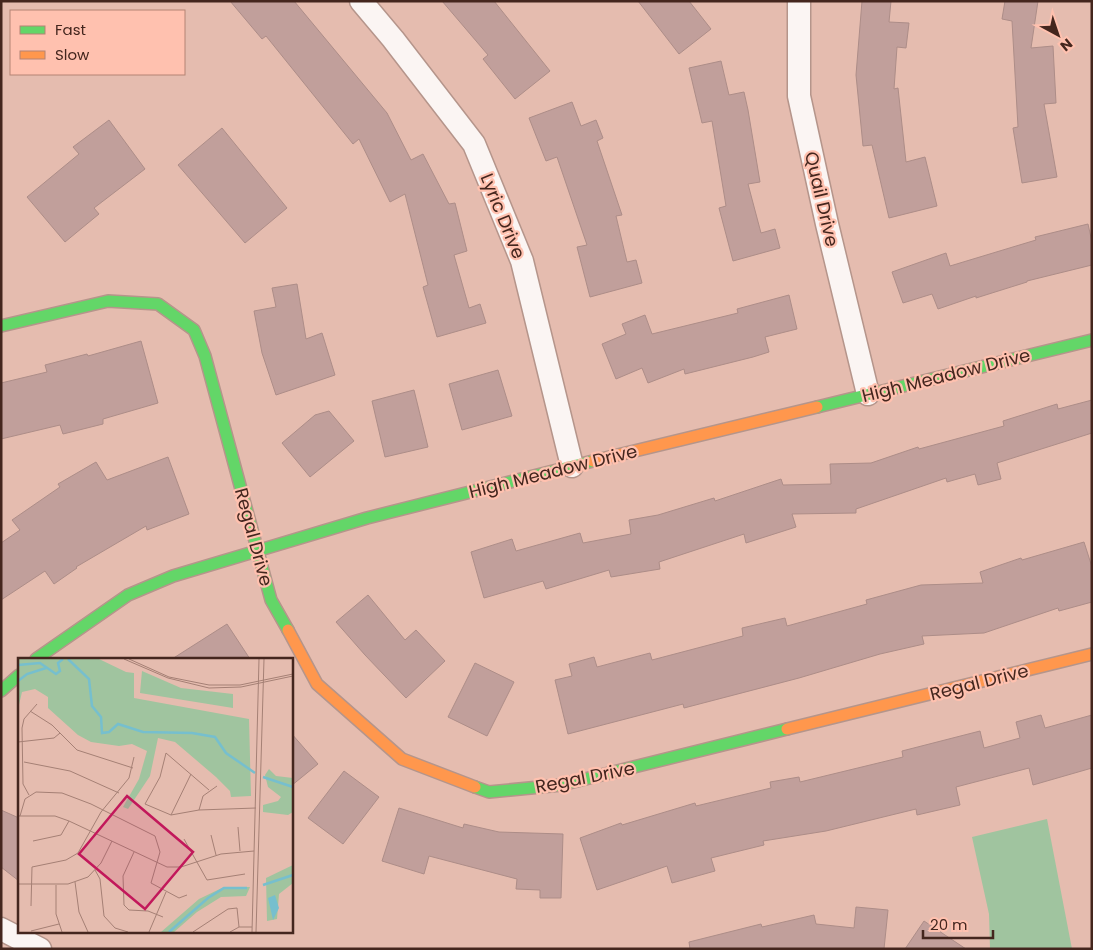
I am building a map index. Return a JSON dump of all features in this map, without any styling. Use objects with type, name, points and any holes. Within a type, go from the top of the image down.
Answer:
[{"type":"street","name":"Lyric Drive","points":[[361,1],[393,39],[474,144],[522,261],[572,466]]},
{"type":"street","name":"Quail Drive","points":[[799,1],[799,96],[827,224],[868,394]]},
{"type":"street","name":"Regal Drive","points":[[1,326],[108,300],[158,304],[194,330],[205,356],[270,600],[317,684],[402,759],[489,792],[561,785],[1092,654]]},
{"type":"street","name":"High Meadow Drive","points":[[37,658],[128,595],[173,576],[258,550],[367,518],[572,466],[1092,340]]},
{"type":"street","points":[[1,691],[18,676]]},
{"type":"street","points":[[1,928],[40,949]]},
{"type":"green space","points":[[1047,819],[1072,949],[990,949],[989,914],[972,837]]},
{"type":"building","points":[[230,1],[294,1],[387,113],[411,160],[423,154],[449,204],[455,203],[467,251],[454,255],[469,308],[480,304],[486,323],[437,337],[423,287],[428,285],[405,194],[390,202],[359,139],[353,144],[266,36],[262,39]]},
{"type":"building","points":[[442,1],[494,1],[550,71],[515,99],[483,59],[488,55]]},
{"type":"building","points":[[638,1],[689,1],[711,29],[679,54]]},
{"type":"building","points":[[862,1],[891,1],[889,22],[909,23],[906,48],[897,47],[894,89],[898,88],[906,162],[925,157],[937,206],[889,218],[872,145],[863,146],[856,75]]},
{"type":"building","points":[[1005,1],[1038,1],[1031,48],[1053,46],[1056,103],[1044,104],[1057,177],[1022,183],[1013,128],[1018,127],[1012,21],[1002,19]]},
{"type":"building","points":[[721,61],[729,95],[744,92],[760,182],[748,184],[761,233],[775,229],[780,248],[733,261],[719,208],[726,206],[712,121],[702,123],[689,68]]},
{"type":"building","points":[[572,102],[581,126],[596,120],[603,138],[597,141],[622,215],[616,216],[627,262],[636,260],[642,283],[590,297],[577,247],[587,245],[557,157],[546,161],[529,118]]},
{"type":"building","points":[[109,120],[145,169],[94,208],[99,214],[65,242],[27,197],[79,154],[73,147]]},
{"type":"building","points":[[222,128],[287,208],[245,243],[178,165]]},
{"type":"building","points":[[1088,224],[1092,242],[1092,265],[1027,281],[938,309],[932,294],[903,303],[892,272],[946,253],[950,266],[1036,240],[1035,237]]},
{"type":"building","points":[[297,284],[306,339],[322,333],[335,375],[276,395],[262,353],[254,311],[276,307],[272,288]]},
{"type":"building","points":[[789,295],[797,329],[765,337],[769,352],[753,357],[685,374],[684,369],[648,383],[642,368],[616,379],[602,344],[626,334],[622,324],[645,315],[652,334],[738,313],[737,309]]},
{"type":"building","points":[[141,341],[158,403],[103,419],[103,424],[63,434],[60,425],[1,439],[1,383],[47,372],[45,365],[87,354],[88,356]]},
{"type":"building","points":[[498,370],[512,416],[462,430],[449,384]]},
{"type":"building","points":[[414,390],[428,447],[385,457],[372,401]]},
{"type":"building","points":[[1092,400],[1092,433],[997,463],[1001,479],[978,485],[975,474],[947,482],[946,478],[856,509],[856,513],[792,514],[796,527],[746,543],[744,534],[659,562],[660,569],[611,577],[609,570],[546,589],[543,581],[484,598],[471,552],[512,539],[516,551],[580,533],[583,543],[631,534],[629,520],[658,515],[714,498],[715,501],[781,479],[783,485],[831,484],[830,464],[871,463],[918,447],[919,449],[1004,426],[1003,421],[1057,404],[1058,409]]},
{"type":"building","points":[[329,411],[354,441],[310,477],[282,443],[315,415]]},
{"type":"building","points":[[168,457],[189,514],[147,530],[146,526],[76,567],[54,584],[45,571],[1,600],[1,543],[20,530],[12,520],[60,487],[58,484],[96,462],[107,480]]},
{"type":"building","points":[[1084,542],[1092,567],[1092,602],[1059,611],[1058,608],[984,633],[922,636],[924,644],[880,654],[799,678],[684,708],[683,704],[568,734],[555,680],[572,676],[569,664],[594,657],[597,667],[650,653],[652,660],[743,636],[742,628],[785,618],[787,626],[867,604],[866,600],[921,585],[983,583],[980,572],[1021,558],[1022,560]]},
{"type":"building","points":[[368,595],[405,640],[416,630],[445,661],[406,698],[336,622]]},
{"type":"building","points":[[227,624],[249,658],[174,658]]},
{"type":"building","points":[[475,663],[514,682],[487,736],[448,717]]},
{"type":"building","points":[[1041,715],[1045,728],[1092,715],[1092,768],[1033,785],[1029,768],[956,787],[960,805],[917,815],[916,809],[826,831],[763,841],[764,845],[711,858],[715,871],[672,883],[667,866],[597,890],[580,838],[621,823],[622,825],[695,803],[696,806],[771,788],[770,782],[799,777],[800,782],[903,757],[902,751],[980,731],[984,748],[1020,738],[1016,722]]},
{"type":"building","points":[[292,734],[318,764],[292,785]]},
{"type":"building","points":[[344,771],[379,797],[343,844],[308,818]]},
{"type":"building","points":[[399,808],[463,828],[464,824],[499,832],[563,834],[561,898],[540,898],[540,890],[516,889],[517,879],[429,856],[424,874],[382,861]]},
{"type":"building","points":[[1,810],[18,818],[18,880],[1,867]]},
{"type":"building","points":[[856,907],[888,910],[884,949],[690,949],[689,942],[761,924],[762,927],[814,915],[816,924],[854,928]]},
{"type":"building","points":[[924,921],[966,949],[905,949]]},
{"type":"traffic: fast","points":[[1,326],[108,301],[158,304],[194,330],[205,356],[271,600],[288,630]]},
{"type":"traffic: fast","points":[[817,407],[1092,340]]},
{"type":"traffic: fast","points":[[37,658],[128,595],[173,576],[367,518],[593,461]]},
{"type":"traffic: fast","points":[[1,691],[18,676]]},
{"type":"traffic: fast","points":[[475,787],[489,792],[561,785],[787,729]]},
{"type":"traffic: slow","points":[[593,461],[817,407]]},
{"type":"traffic: slow","points":[[288,630],[317,684],[402,759],[475,787]]},
{"type":"traffic: slow","points":[[787,729],[1092,654]]}]
